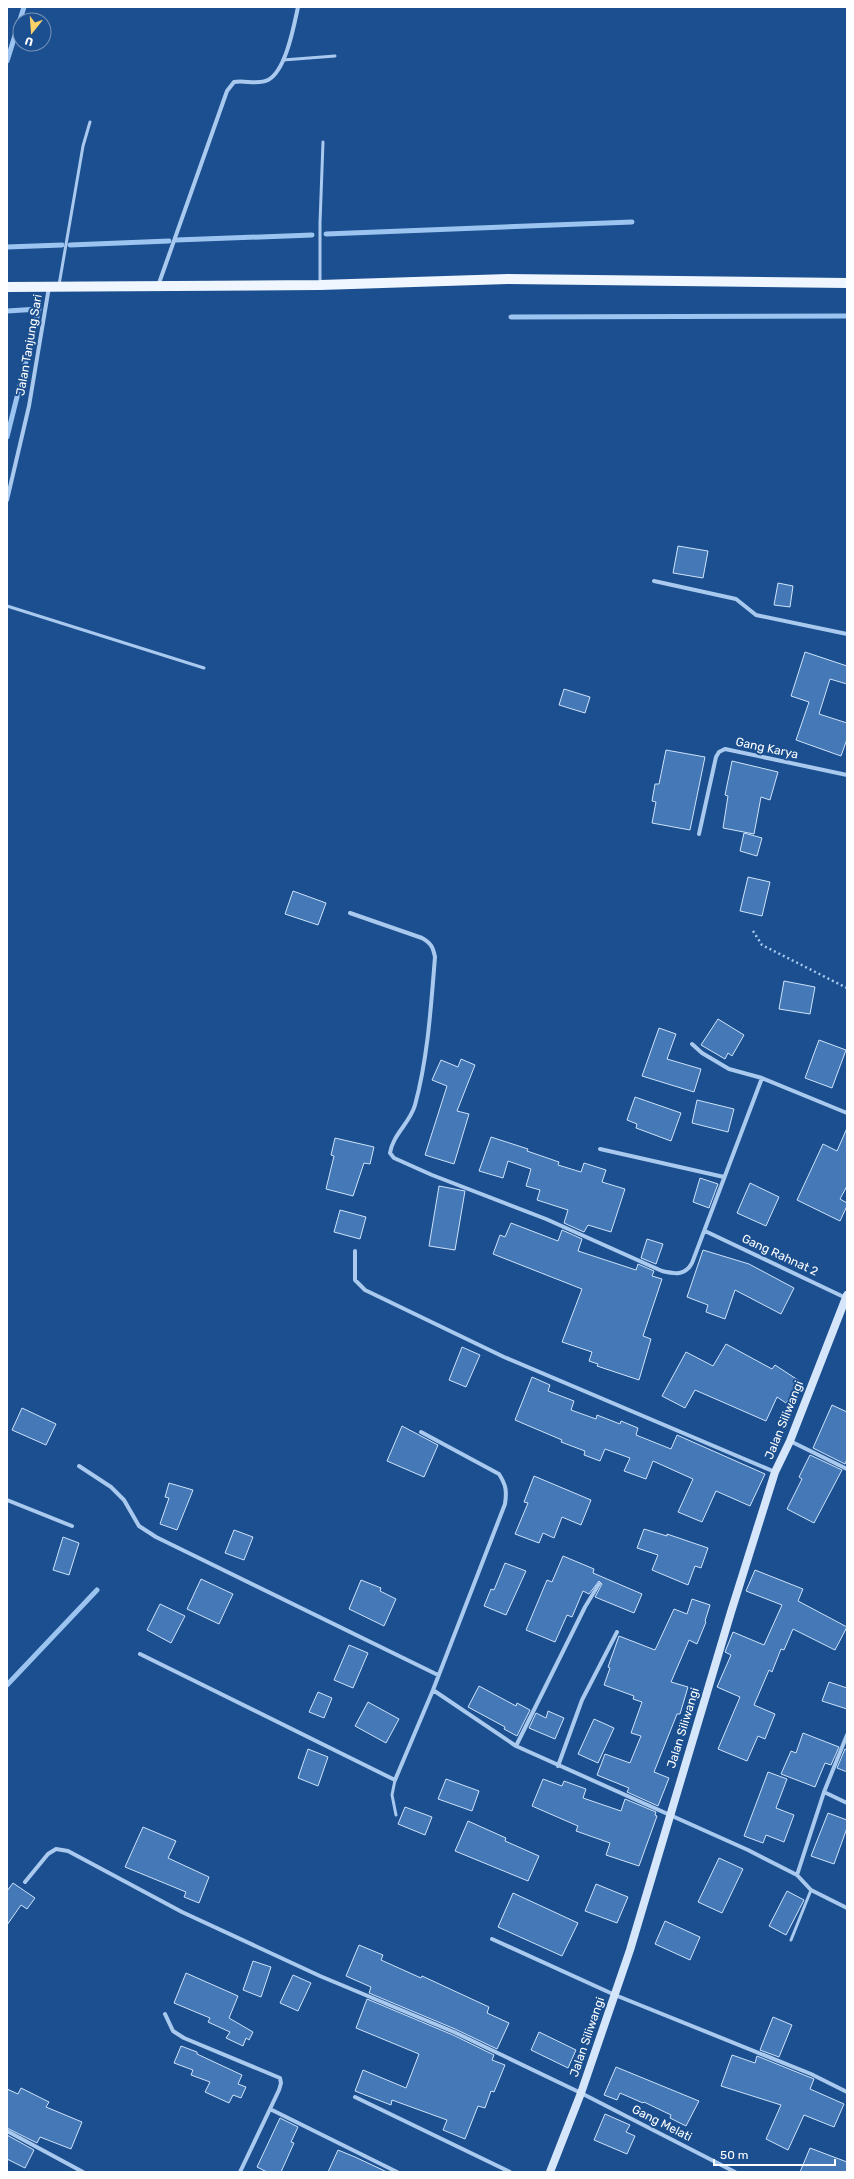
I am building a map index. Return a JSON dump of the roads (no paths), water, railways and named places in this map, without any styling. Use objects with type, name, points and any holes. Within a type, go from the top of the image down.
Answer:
[{"type":"main road","points":[[7,288],[54,286],[320,285],[508,279],[847,283]]},
{"type":"street","points":[[158,286],[227,91],[236,81],[267,80],[282,60],[292,35],[298,7]]},
{"type":"street","name":"Jalan Tanjung Sari","points":[[7,500],[29,406],[54,286]]},
{"type":"street","points":[[654,581],[736,599],[756,615],[847,634]]},
{"type":"street","name":"Gang Karya","points":[[699,834],[716,757],[719,752],[725,749],[847,775]]},
{"type":"street","points":[[350,914],[430,942],[435,957],[429,1028],[420,1085],[415,1108],[409,1120],[395,1138],[391,1147],[390,1153],[394,1158],[432,1175],[546,1219],[662,1271],[674,1274],[688,1270],[705,1231],[762,1078]]},
{"type":"street","points":[[692,1044],[708,1057],[729,1069],[762,1078],[847,1113]]},
{"type":"street","points":[[600,1149],[724,1177]]},
{"type":"street","name":"Gang Rahnat 2","points":[[705,1231],[846,1296]]},
{"type":"street","points":[[355,1251],[355,1280],[365,1290],[504,1357],[775,1472]]},
{"type":"street","name":"Jalan Siliwangi","points":[[550,2172],[581,2093],[615,1995],[775,1472],[790,1441],[844,1311],[846,1296]]},
{"type":"street","points":[[140,1654],[395,1780],[433,1690],[505,1504],[507,1491],[505,1483],[499,1474],[421,1432]]},
{"type":"street","points":[[790,1441],[847,1469]]},
{"type":"street","points":[[79,1466],[111,1487],[124,1500],[139,1526],[156,1537],[438,1674]]},
{"type":"street","points":[[7,1500],[72,1526]]},
{"type":"street","points":[[516,1746],[585,1607],[599,1584]]},
{"type":"street","points":[[558,1766],[582,1700],[617,1632]]},
{"type":"street","points":[[433,1690],[516,1746],[669,1816],[748,1850],[797,1875],[811,1890],[847,1908]]},
{"type":"street","points":[[797,1875],[824,1792],[847,1735]]},
{"type":"street","points":[[824,1792],[847,1803]]},
{"type":"street","name":"Gang Melati","points":[[25,1882],[48,1854],[56,1849],[68,1851],[182,1912],[320,1976],[454,2032],[581,2093],[735,2172]]},
{"type":"street","points":[[492,1939],[615,1995],[811,2074],[847,2092]]},
{"type":"street","points":[[165,2014],[173,2031],[184,2038],[280,2078],[281,2083],[270,2109],[240,2172]]},
{"type":"street","points":[[355,2097],[510,2172]]},
{"type":"street","points":[[270,2109],[397,2172]]},
{"type":"street","points":[[7,2131],[83,2172]]},
{"type":"lane","points":[[282,60],[335,56]]},
{"type":"lane","points":[[54,286],[83,146],[90,122]]},
{"type":"lane","points":[[320,285],[320,223],[324,142]]},
{"type":"lane","points":[[7,606],[204,668]]},
{"type":"lane","points":[[395,1780],[392,1795],[396,1815]]},
{"type":"lane","points":[[790,1940],[811,1890]]},
{"type":"waterway","points":[[7,61],[24,7]]},
{"type":"waterway","points":[[326,234],[632,222]]},
{"type":"waterway","points":[[176,240],[312,235]]},
{"type":"waterway","points":[[70,245],[169,241]]},
{"type":"waterway","points":[[7,247],[62,245]]},
{"type":"waterway","points":[[7,311],[39,309],[7,437]]},
{"type":"waterway","points":[[511,317],[847,316]]},
{"type":"waterway","points":[[7,1685],[97,1590]]}]
